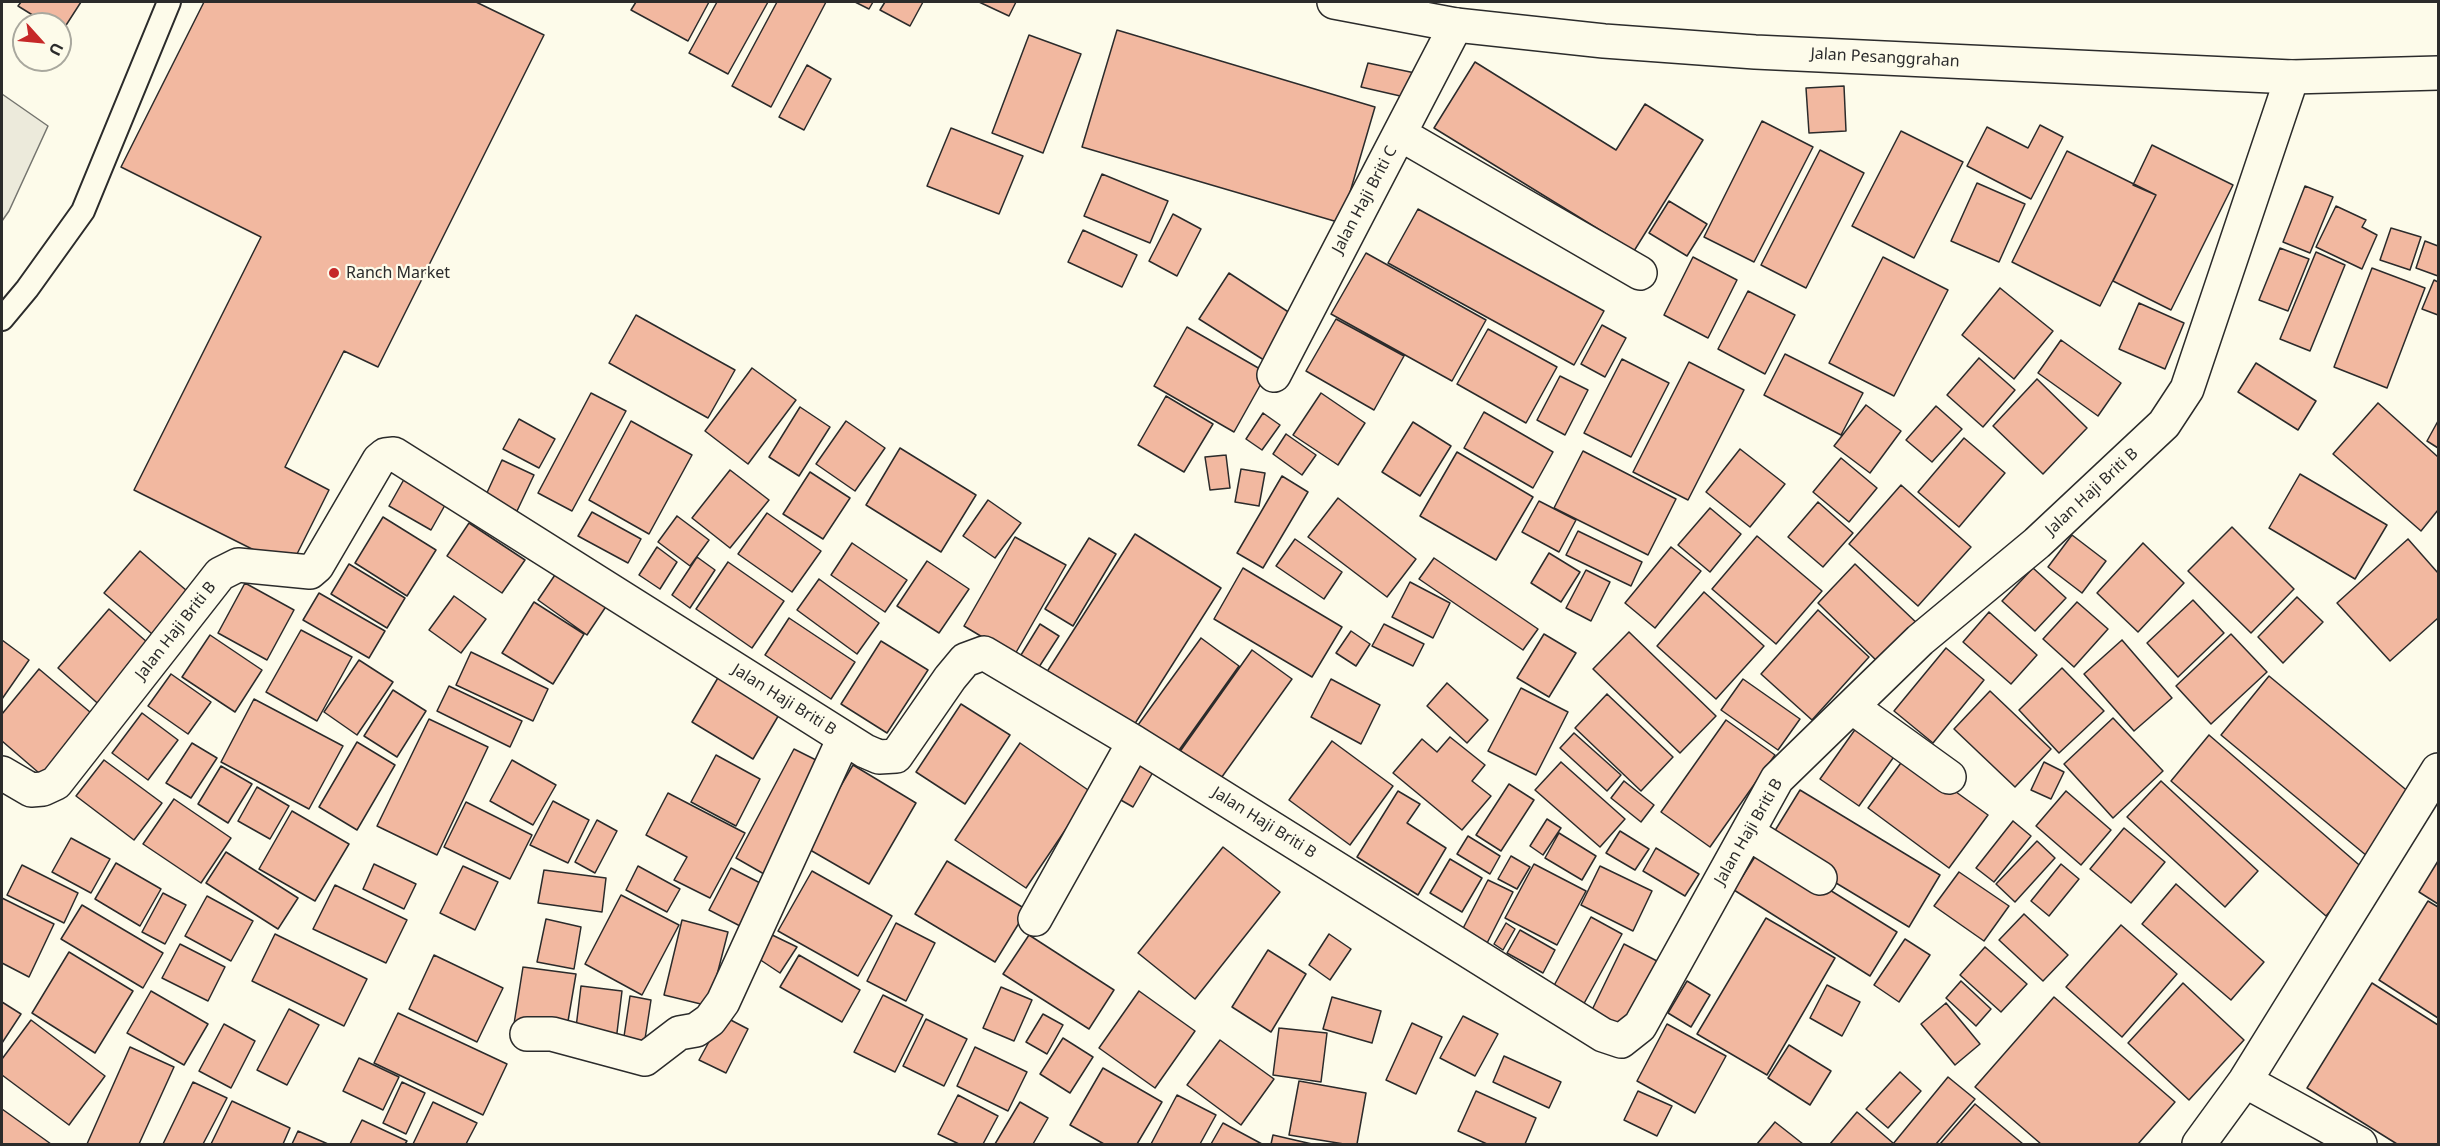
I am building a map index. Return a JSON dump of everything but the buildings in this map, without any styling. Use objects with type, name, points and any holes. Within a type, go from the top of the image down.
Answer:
[{"type":"street","name":"Jalan Pesanggrahan","points":[[1334,2],[1456,25],[1604,41],[1755,52],[2292,77],[2439,73]]},
{"type":"street","name":"Jalan Haji Briti C","points":[[1274,375],[1456,25]]},
{"type":"street","name":"Jalan Haji Briti B","points":[[2,773],[31,790],[43,789],[56,783],[220,574],[238,565],[310,572],[317,566],[379,460],[385,455],[394,454],[844,738],[879,757],[896,756],[965,660],[984,653],[1134,742],[1603,1035],[1621,1041],[1640,1026],[1777,779],[1920,640],[2037,543],[2164,424],[2187,389],[2292,77]]},
{"type":"street","points":[[1400,134],[1640,273]]},
{"type":"street","points":[[1852,707],[1949,777]]},
{"type":"street","points":[[527,1034],[552,1034],[645,1059],[679,1033],[696,1030],[710,1020],[723,1002],[844,738]]},
{"type":"street","points":[[1035,919],[1134,742]]},
{"type":"street","points":[[2199,1144],[2245,1082],[2439,770]]},
{"type":"street","points":[[1748,833],[1820,878]]},
{"type":"street","points":[[2245,1082],[2360,1144]]},
{"type":"lane","points":[[2,319],[27,289],[83,211],[169,2]]},
{"type":"shaded area","points":[[2,94],[48,126],[9,211],[2,221]]},
{"type":"place","name":"Ranch Market","points":[[334,273]]}]
